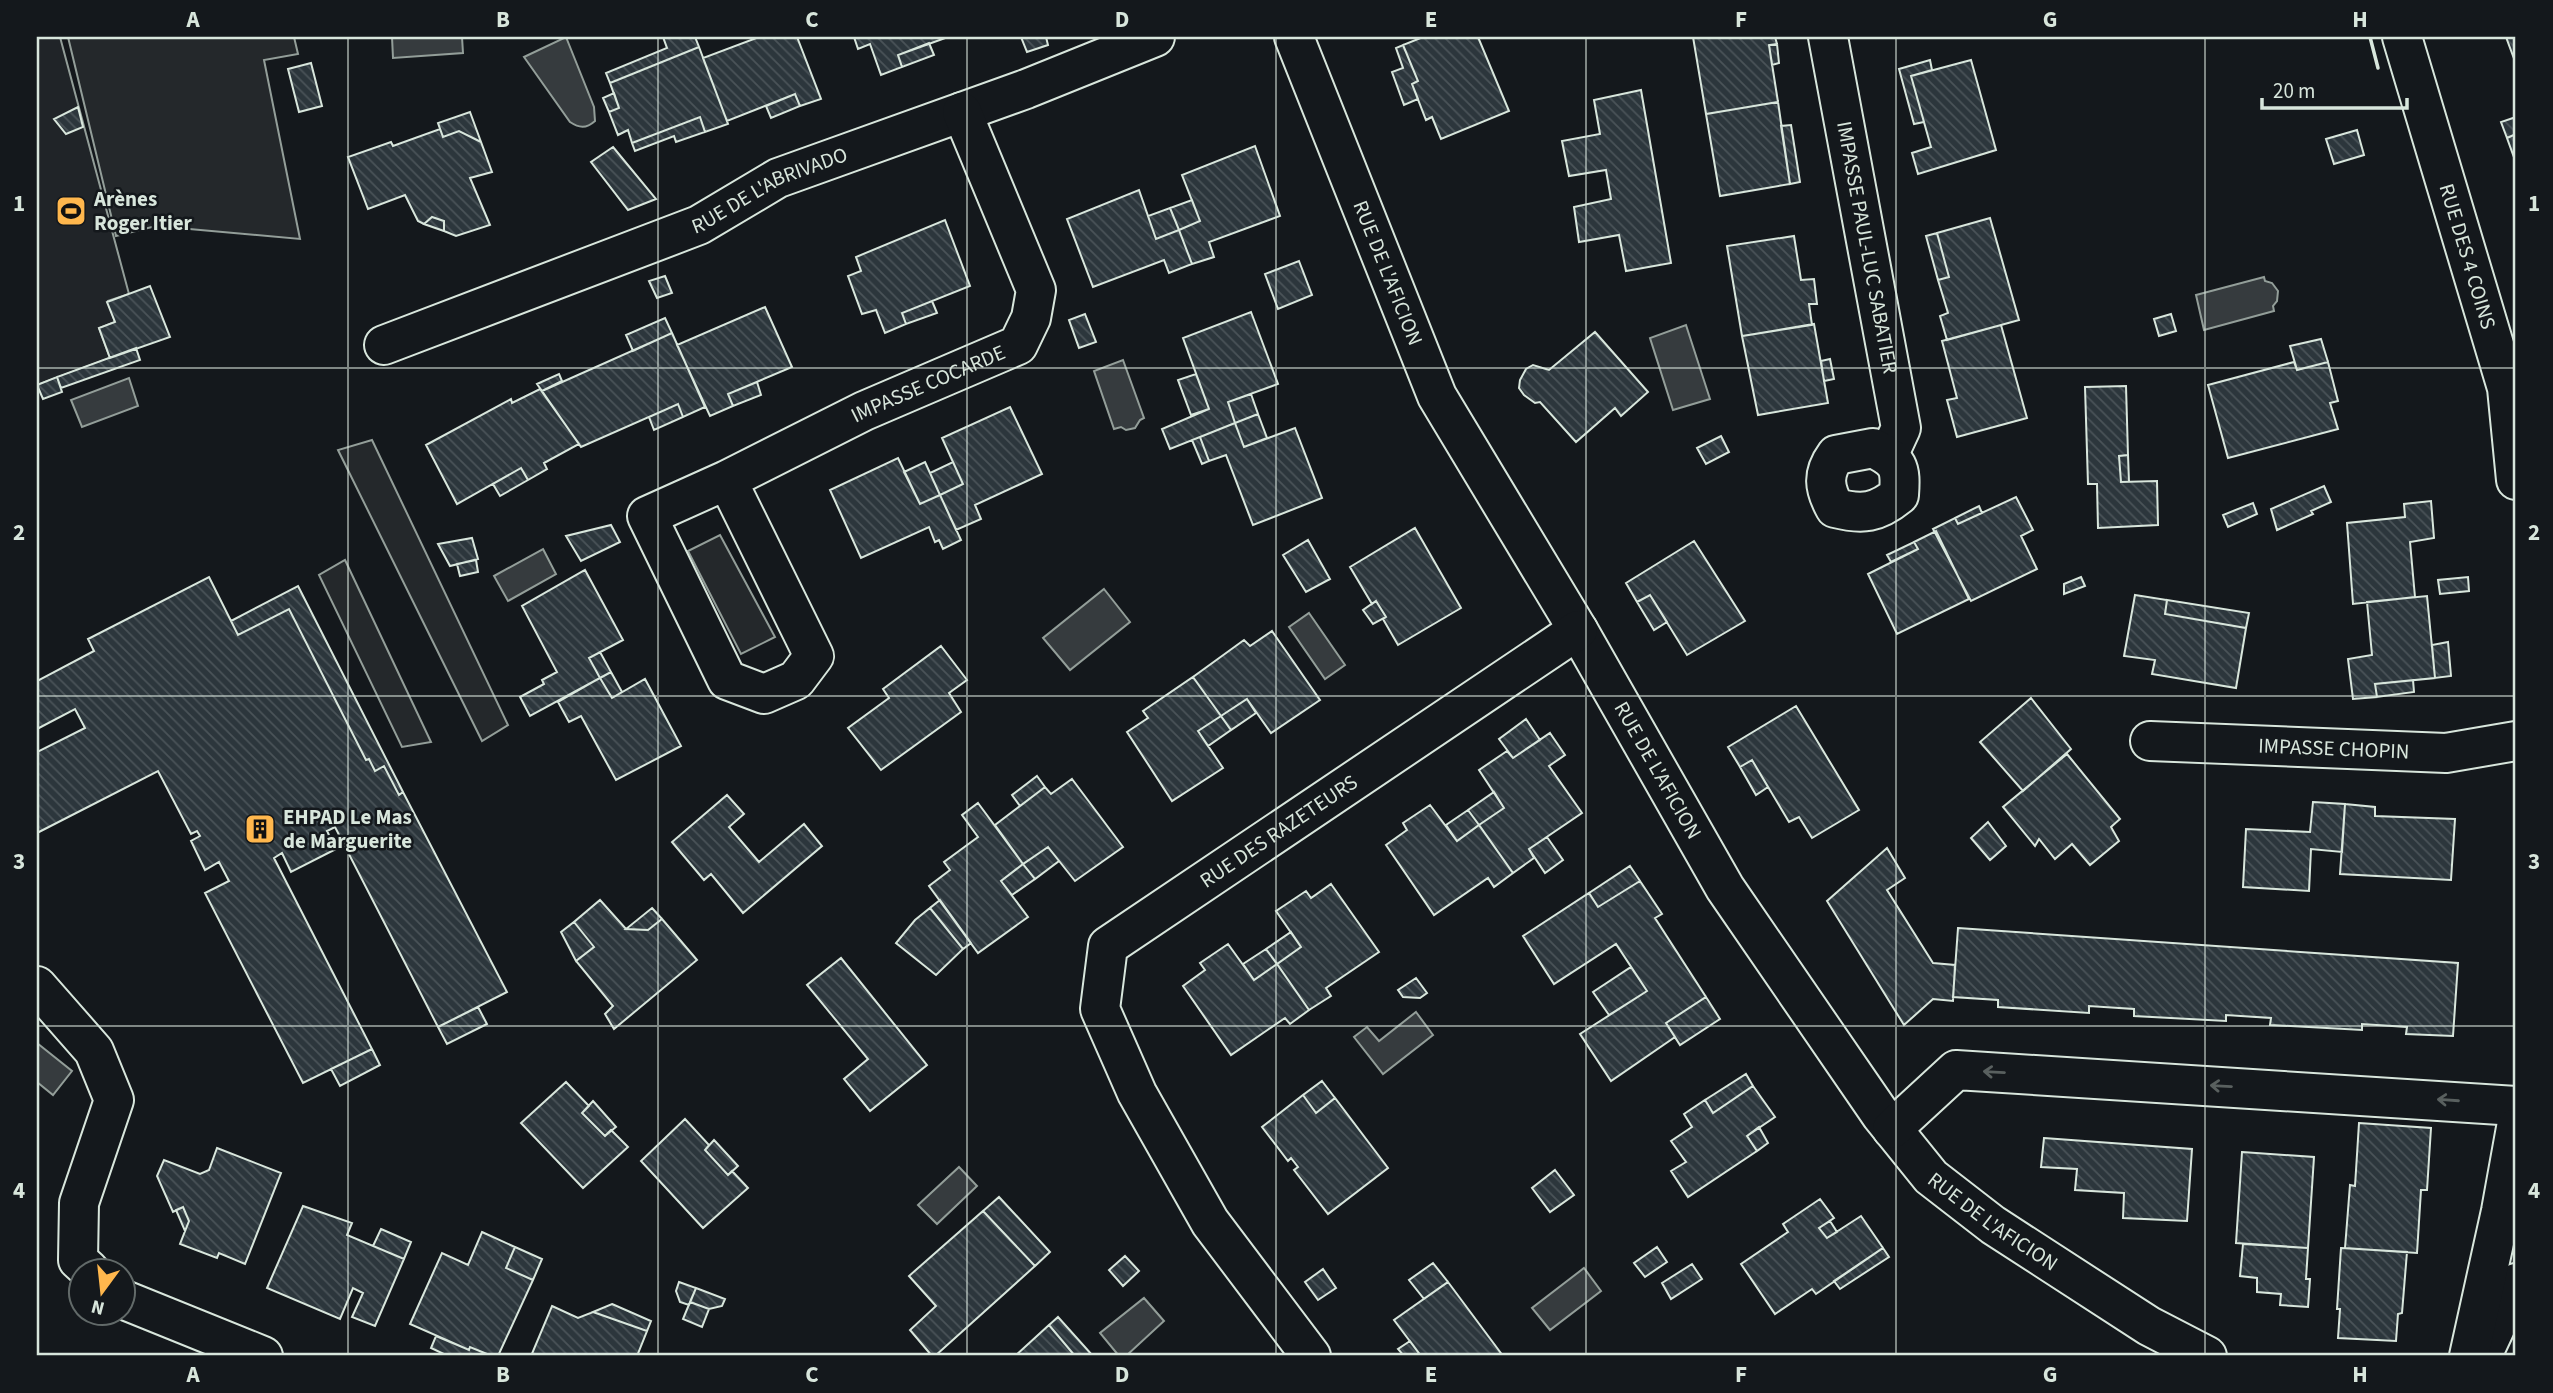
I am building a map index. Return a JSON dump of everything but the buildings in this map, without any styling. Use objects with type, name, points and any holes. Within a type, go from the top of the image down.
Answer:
[{"type":"street","name":"RUE DE L'ABRIVADO","points":[[384,345],[699,225],[778,178],[1026,89],[1155,37]]},
{"type":"street","name":"RUE DE L'AFICION","points":[[1294,37],[1437,396],[1578,630],[1725,888],[1892,1129],[1931,1177],[1993,1225],[2148,1326],[2207,1356]]},
{"type":"street","name":"IMPASSE PAUL-LUC SABATIER","points":[[1828,37],[1900,428],[1888,456]]},
{"type":"street","name":"RUE DES 4 COINS","points":[[2402,37],[2512,388],[2516,480]]},
{"type":"street","name":"IMPASSE COCARDE","points":[[727,480],[814,656],[796,680],[764,694],[727,680],[647,516],[727,480],[864,411],[1018,345],[1031,318],[1036,290],[962,112]]},
{"type":"street","name":"RUE DES RAZETEURS","points":[[1311,1356],[1210,1222],[1137,1093],[1100,1009],[1108,946],[1578,630]]},
{"type":"street","name":"IMPASSE CHOPIN","points":[[2150,741],[2446,753],[2516,741]]},
{"type":"street","points":[[37,986],[94,1051],[114,1100],[79,1203],[78,1256]]},
{"type":"street","points":[[1892,1129],[1956,1070],[2516,1105]]},
{"type":"street","points":[[2469,1356],[2516,1128]]},
{"type":"street","points":[[2481,1356],[2516,1283]]},
{"type":"street","points":[[136,1305],[262,1356]]},
{"type":"shaded area","name":"Arènes Roger Itier","points":[[37,37],[60,37],[129,294],[108,301],[115,322],[99,328],[110,358],[37,385]]},
{"type":"shaded area","points":[[68,37],[294,37],[298,54],[264,60],[300,239],[156,226],[116,236]]},
{"type":"shaded area","points":[[392,37],[462,37],[463,53],[393,58]]},
{"type":"shaded area","points":[[566,37],[594,107],[595,121],[586,126],[570,122],[524,57]]},
{"type":"shaded area","points":[[2264,277],[2265,281],[2272,283],[2278,291],[2274,311],[2204,330],[2196,295]]},
{"type":"shaded area","points":[[1686,325],[1710,399],[1673,410],[1650,338]]},
{"type":"shaded area","points":[[1123,360],[1144,418],[1135,428],[1126,430],[1121,427],[1114,429],[1094,371]]},
{"type":"shaded area","points":[[129,378],[138,406],[82,427],[71,400]]},
{"type":"shaded area","points":[[372,440],[508,725],[482,741],[338,450]]},
{"type":"shaded area","points":[[720,535],[775,637],[741,654],[688,551]]},
{"type":"shaded area","points":[[543,549],[556,574],[508,601],[494,576]]},
{"type":"shaded area","points":[[345,560],[431,742],[402,747],[319,575]]},
{"type":"shaded area","points":[[1104,589],[1130,622],[1070,670],[1043,638]]},
{"type":"shaded area","points":[[1309,613],[1345,665],[1325,679],[1289,627]]},
{"type":"shaded area","points":[[1416,1012],[1433,1035],[1383,1074],[1354,1037],[1367,1027],[1379,1041]]},
{"type":"shaded area","points":[[37,1043],[72,1071],[53,1095],[37,1082]]},
{"type":"shaded area","points":[[959,1167],[977,1186],[937,1224],[918,1205]]},
{"type":"shaded area","points":[[1584,1268],[1601,1291],[1550,1330],[1532,1308]]},
{"type":"shaded area","points":[[1144,1298],[1164,1321],[1126,1356],[1119,1356],[1100,1333]]},
{"type":"wall","points":[[2370,37],[2378,68]]},
{"type":"place","name":"Arènes Roger Itier","points":[[71,211]]},
{"type":"place","name":"EHPAD Le Mas de Marguerite","points":[[260,829]]}]
